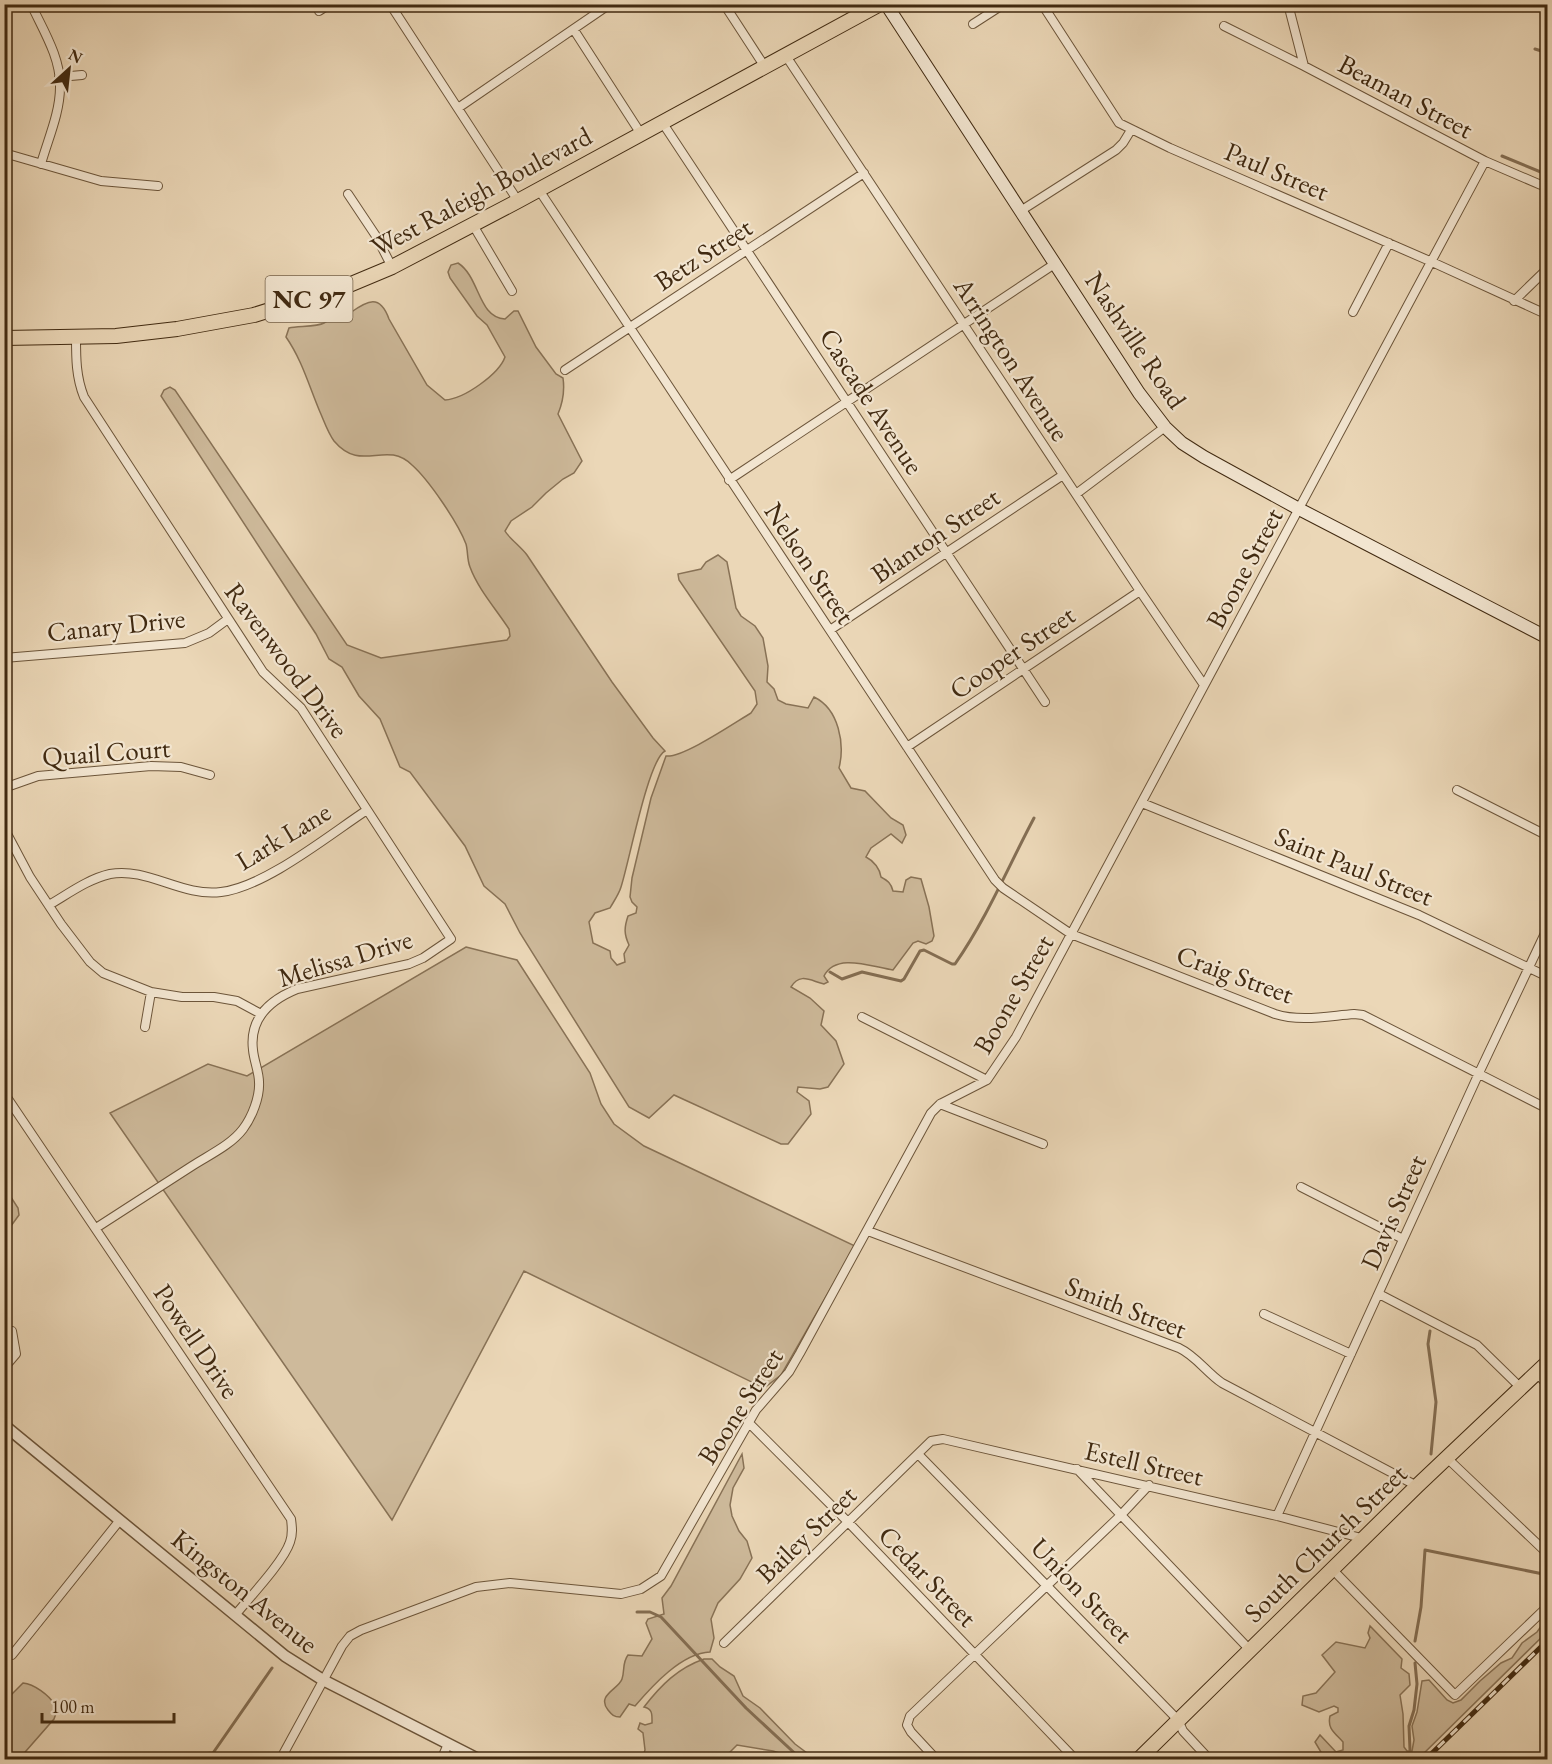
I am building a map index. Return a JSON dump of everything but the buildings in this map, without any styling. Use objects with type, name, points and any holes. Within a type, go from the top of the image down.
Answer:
[{"type":"main road","name":"West Raleigh Boulevard","points":[[4,338],[153,333],[246,317],[330,292],[393,267],[880,4]]},
{"type":"main road","name":"Nashville Road","points":[[886,4],[891,15],[1022,210],[1139,393],[1165,427],[1204,457],[1548,638]]},
{"type":"main road","name":"South Church Street","points":[[1138,1760],[1417,1486],[1548,1362]]},
{"type":"street","points":[[31,4],[53,53],[59,77],[59,99],[41,164]]},
{"type":"street","points":[[319,12],[330,4]]},
{"type":"street","points":[[390,4],[518,201]]},
{"type":"street","points":[[458,108],[610,4]]},
{"type":"street","points":[[724,4],[765,67]]},
{"type":"street","points":[[973,24],[1004,4]]},
{"type":"street","name":"Paul Street","points":[[1042,4],[1119,123],[1548,315]]},
{"type":"street","name":"Beaman Street","points":[[1288,4],[1304,66],[1485,160],[1548,188]]},
{"type":"street","points":[[1224,26],[1304,66]]},
{"type":"street","points":[[574,30],[641,134]]},
{"type":"street","name":"Arrington Avenue","points":[[786,56],[1204,685]]},
{"type":"street","points":[[59,77],[82,75]]},
{"type":"street","name":"Cascade Avenue","points":[[662,122],[1045,702]]},
{"type":"street","points":[[1022,210],[1116,150],[1124,143],[1131,130]]},
{"type":"street","points":[[4,153],[101,181],[158,186]]},
{"type":"street","name":"Boone Street","points":[[280,1760],[342,1646],[350,1636],[361,1630],[476,1587],[510,1583],[610,1594],[631,1593],[648,1586],[661,1576],[748,1422],[789,1372],[931,1113],[940,1104],[987,1080],[1016,1036],[1485,160]]},
{"type":"street","name":"Betz Street","points":[[565,370],[864,173]]},
{"type":"street","name":"Nelson Street","points":[[539,190],[995,880],[1012,895],[1071,934]]},
{"type":"street","points":[[348,194],[393,267]]},
{"type":"street","points":[[473,225],[512,291]]},
{"type":"street","points":[[1353,312],[1389,243]]},
{"type":"street","points":[[729,480],[1056,263]]},
{"type":"street","points":[[1514,300],[1548,268]]},
{"type":"street","name":"Ravenwood Drive","points":[[76,337],[77,375],[84,397],[262,672],[301,708],[451,939]]},
{"type":"street","points":[[1076,494],[1165,427]]},
{"type":"street","name":"Blanton Street","points":[[830,630],[1063,475]]},
{"type":"street","name":"Cooper Street","points":[[907,747],[1140,591]]},
{"type":"street","name":"Canary Drive","points":[[4,658],[185,643],[209,633],[228,619]]},
{"type":"street","name":"Quail Court","points":[[4,788],[38,776],[151,766],[181,767],[210,775]]},
{"type":"street","points":[[1457,790],[1548,836]]},
{"type":"street","name":"Saint Paul Street","points":[[1142,802],[1419,915],[1548,977]]},
{"type":"street","name":"Lark Lane","points":[[49,905],[93,880],[116,874],[139,874],[188,891],[223,892],[238,888],[268,876],[367,810]]},
{"type":"street","points":[[4,828],[15,852],[76,945],[103,974],[151,992],[237,1001],[261,1014]]},
{"type":"street","name":"Davis Street","points":[[1277,1515],[1548,927]]},
{"type":"street","name":"Craig Street","points":[[1071,934],[1286,1018],[1364,1015],[1548,1109]]},
{"type":"street","name":"Melissa Drive","points":[[96,1228],[220,1148],[244,1128],[257,1098],[259,1082],[253,1048],[254,1033],[261,1014],[269,1004],[297,989],[409,964],[423,958],[451,939]]},
{"type":"street","points":[[145,1027],[151,992]]},
{"type":"street","points":[[862,1017],[987,1080]]},
{"type":"street","name":"Powell Drive","points":[[4,1093],[291,1519],[290,1544],[236,1614]]},
{"type":"street","points":[[940,1104],[1043,1144]]},
{"type":"street","points":[[1301,1187],[1403,1239]]},
{"type":"street","name":"Smith Street","points":[[868,1231],[1179,1348],[1191,1354],[1211,1376],[1222,1383],[1417,1486]]},
{"type":"street","points":[[1379,1294],[1477,1345],[1521,1388]]},
{"type":"street","points":[[1264,1314],[1352,1354]]},
{"type":"street","points":[[4,1368],[16,1354],[12,1331]]},
{"type":"street","points":[[1536,1373],[1548,1385]]},
{"type":"street","name":"Cedar Street","points":[[748,1422],[848,1522],[1076,1760]]},
{"type":"street","name":"Kingston Avenue","points":[[4,1425],[285,1656],[323,1680],[480,1760]]},
{"type":"street","name":"Estell Street","points":[[918,1454],[931,1441],[943,1439],[1277,1515],[1365,1539]]},
{"type":"street","name":"Bailey Street","points":[[724,1643],[918,1454]]},
{"type":"street","name":"Union Street","points":[[918,1454],[1178,1720],[1183,1731],[1210,1760]]},
{"type":"street","points":[[1447,1458],[1548,1554]]},
{"type":"street","points":[[1077,1469],[1250,1650]]},
{"type":"street","points":[[937,1760],[910,1732],[907,1725],[910,1716],[1120,1516],[1149,1485]]},
{"type":"street","points":[[12,1655],[120,1520]]},
{"type":"street","points":[[1333,1570],[1455,1695],[1548,1606]]},
{"type":"street","points":[[441,1760],[448,1744]]},
{"type":"shaded area","points":[[458,263],[471,278],[489,312],[505,319],[514,311],[518,311],[536,347],[556,374],[563,378],[563,397],[558,414],[582,461],[574,473],[563,479],[532,507],[511,521],[505,531],[527,555],[612,682],[665,751],[652,773],[619,892],[610,908],[595,913],[589,922],[593,943],[610,951],[611,958],[617,965],[625,962],[624,954],[629,945],[625,934],[626,924],[628,916],[636,913],[637,907],[630,897],[632,878],[651,798],[666,756],[684,752],[708,739],[751,713],[757,704],[755,691],[679,580],[678,574],[701,569],[706,562],[718,555],[727,562],[736,608],[741,616],[755,626],[763,638],[768,666],[767,682],[774,689],[778,700],[786,704],[808,708],[814,697],[829,710],[840,738],[839,768],[851,788],[865,791],[891,818],[903,825],[906,835],[902,843],[891,834],[871,848],[866,857],[876,866],[881,877],[889,882],[893,891],[903,892],[906,880],[911,877],[921,879],[934,936],[932,941],[926,944],[918,941],[913,943],[893,970],[865,964],[846,963],[830,969],[824,976],[828,982],[824,984],[802,979],[794,982],[791,987],[810,998],[824,1011],[821,1025],[836,1041],[844,1064],[828,1087],[820,1089],[798,1087],[797,1092],[809,1101],[811,1114],[788,1144],[781,1144],[674,1095],[649,1118],[629,1107],[520,933],[505,904],[484,886],[465,846],[410,772],[400,767],[380,719],[359,696],[342,667],[329,659],[316,634],[161,396],[164,390],[170,387],[175,390],[347,645],[381,658],[507,640],[510,636],[509,629],[473,575],[462,535],[434,491],[419,472],[402,458],[392,455],[354,455],[334,441],[326,427],[301,364],[286,337],[289,328],[321,324],[338,314],[350,313],[362,305],[377,303],[382,306],[427,385],[445,400],[453,399],[480,385],[496,371],[505,357],[487,325],[477,316],[450,278],[448,272],[451,265]]},
{"type":"shaded area","points":[[466,947],[517,960],[590,1073],[601,1104],[614,1124],[644,1146],[855,1246],[781,1375],[764,1388],[524,1271],[392,1520],[110,1113],[208,1064],[247,1076]]},
{"type":"shaded area","points":[[5,1188],[18,1208],[19,1215],[8,1230],[5,1239]]},
{"type":"shaded area","points":[[742,1454],[744,1468],[733,1488],[730,1505],[732,1516],[747,1541],[752,1558],[740,1579],[718,1603],[711,1619],[714,1638],[710,1652],[699,1654],[679,1664],[659,1680],[635,1706],[629,1704],[620,1717],[615,1716],[605,1705],[606,1696],[620,1683],[628,1655],[642,1656],[652,1639],[646,1623],[648,1619],[664,1614],[662,1598],[671,1586]]},
{"type":"shaded area","points":[[1547,1618],[1547,1632],[1418,1759],[1325,1759],[1315,1742],[1320,1735],[1336,1752],[1343,1750],[1343,1742],[1332,1730],[1330,1724],[1330,1716],[1338,1712],[1338,1708],[1334,1706],[1319,1712],[1302,1705],[1303,1696],[1316,1693],[1335,1672],[1322,1655],[1336,1642],[1365,1648],[1370,1638],[1368,1633],[1370,1626],[1402,1659],[1401,1668],[1409,1674],[1410,1685],[1400,1695],[1404,1747],[1407,1751],[1412,1751],[1414,1740],[1412,1726],[1417,1712],[1422,1681],[1429,1680],[1447,1700],[1453,1703],[1461,1700],[1501,1663],[1512,1658],[1522,1643],[1537,1632]]},
{"type":"shaded area","points":[[704,1659],[712,1659],[734,1676],[743,1696],[760,1708],[795,1744],[815,1759],[787,1759],[786,1755],[773,1751],[737,1745],[723,1759],[642,1759],[645,1750],[643,1733],[638,1729],[640,1723],[645,1725],[652,1723],[650,1711],[644,1707],[671,1678],[686,1667]]},
{"type":"shaded area","points":[[23,1683],[49,1697],[57,1710],[54,1719],[19,1759],[5,1759],[5,1701]]},
{"type":"waterway","points":[[1535,49],[1548,53]]},
{"type":"waterway","points":[[1502,156],[1548,175]]},
{"type":"waterway","points":[[830,972],[842,979],[862,972],[901,981],[920,951],[924,950],[955,964],[987,911],[1034,818]]},
{"type":"waterway","points":[[1430,1331],[1428,1344],[1436,1402],[1431,1454]]},
{"type":"waterway","points":[[1415,1641],[1421,1607],[1425,1550],[1548,1575]]},
{"type":"waterway","points":[[637,1612],[650,1612],[661,1617],[746,1708],[802,1760]]},
{"type":"waterway","points":[[1410,1750],[1409,1726],[1414,1710],[1417,1684],[1415,1663]]},
{"type":"waterway","points":[[179,1760],[190,1755],[213,1753],[272,1668]]},
{"type":"railway","points":[[1425,1760],[1548,1640]]}]
